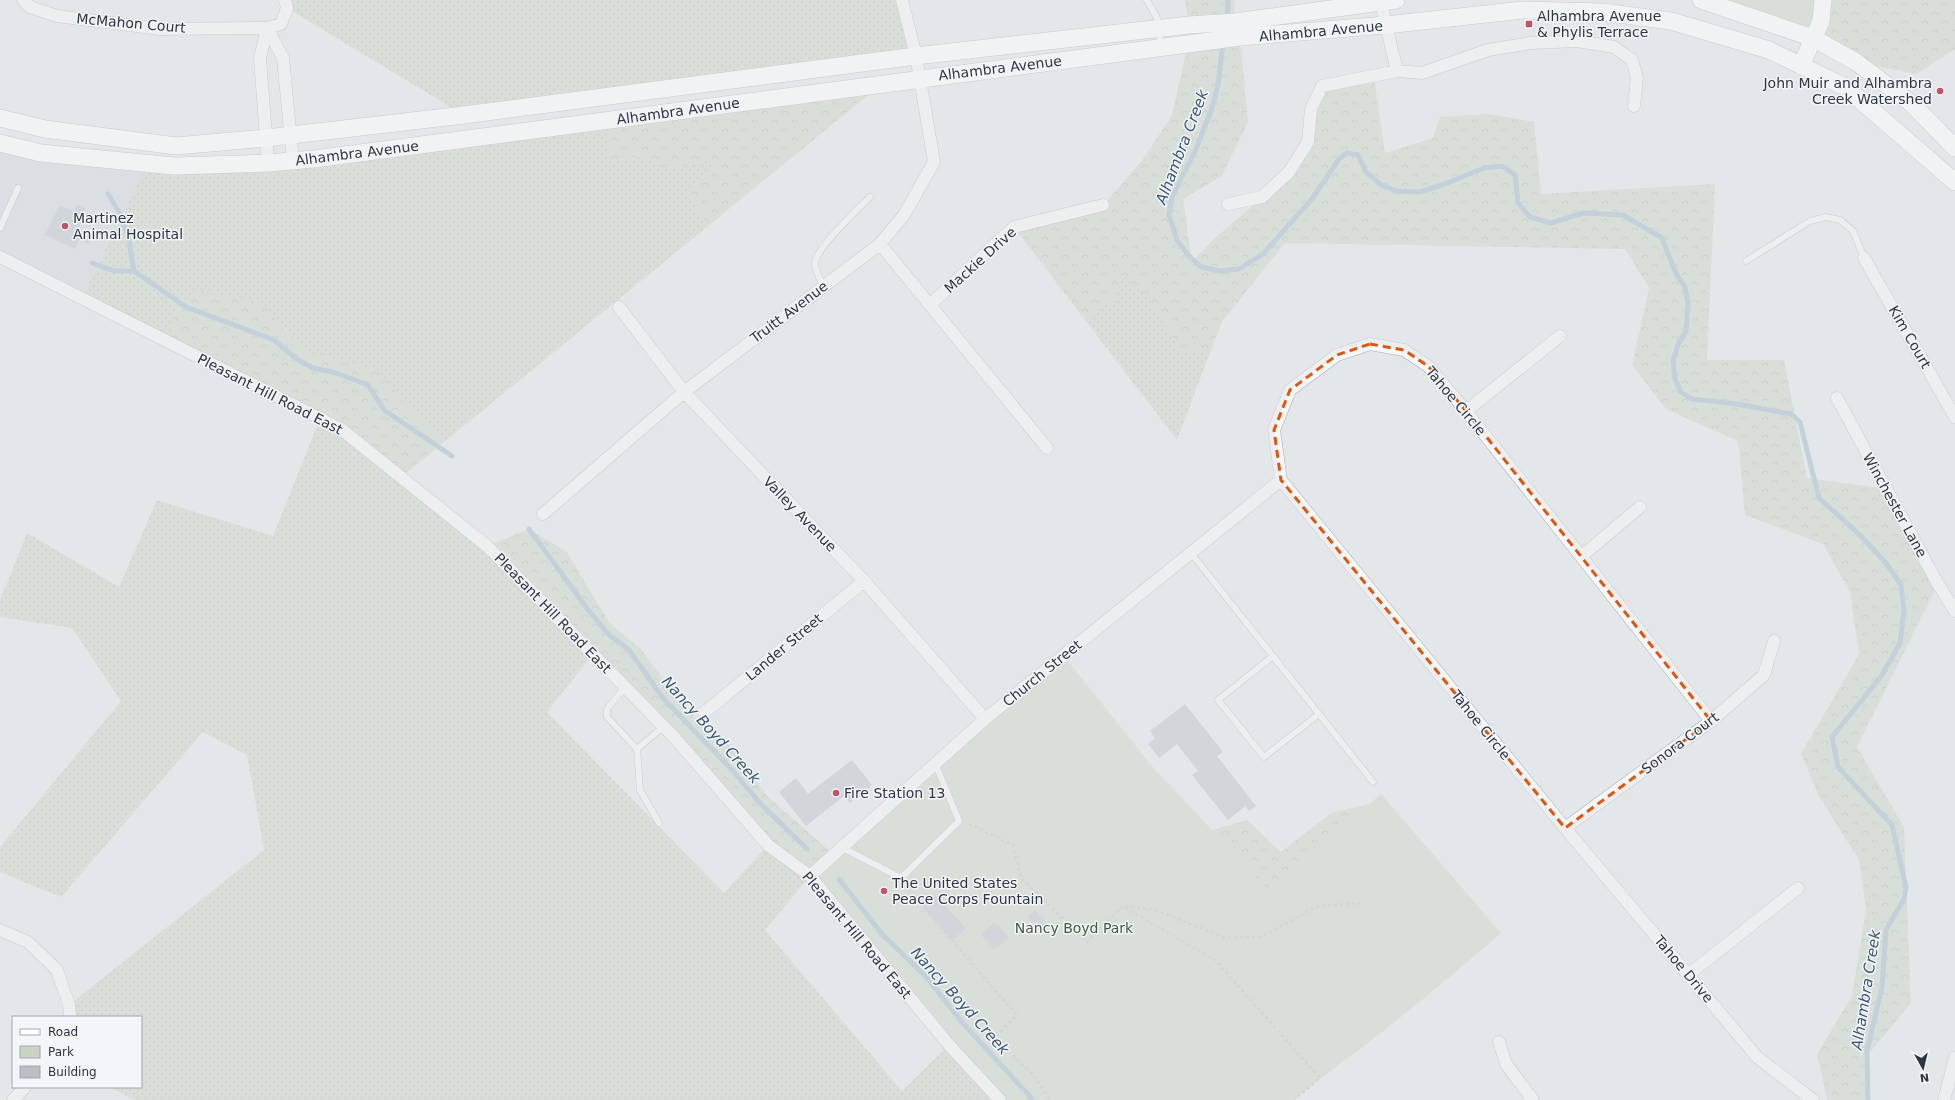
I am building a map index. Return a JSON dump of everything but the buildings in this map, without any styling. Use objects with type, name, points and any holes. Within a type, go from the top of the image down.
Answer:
[{"type":"main road","points":[[1702,0],[1813,38],[1856,62],[1912,104],[1955,148]]},
{"type":"main road","points":[[1801,66],[1821,21],[1824,0]]},
{"type":"main road","name":"Alhambra Avenue","points":[[0,143],[41,153],[174,166],[268,164],[1188,44],[1238,30],[1388,1]]},
{"type":"main road","name":"Alhambra Avenue","points":[[0,118],[45,129],[176,146],[266,138],[472,114],[916,56],[1189,25],[1238,30],[1386,25],[1523,10],[1603,12],[1671,21],[1769,50],[1845,87],[1955,182]]},
{"type":"street","name":"McMahon Court","points":[[23,0],[30,7],[57,16],[161,29],[267,28]]},
{"type":"street","points":[[267,28],[282,24],[287,8],[285,0]]},
{"type":"street","name":"Truitt Avenue","points":[[543,514],[684,392],[880,244],[904,215],[934,162],[916,56],[902,0]]},
{"type":"street","points":[[1388,1],[1386,25],[1397,71]]},
{"type":"street","points":[[267,28],[283,58],[293,161]]},
{"type":"street","points":[[267,28],[260,58],[268,164]]},
{"type":"street","points":[[1228,204],[1262,197],[1289,172],[1308,142],[1311,109],[1322,86],[1397,71],[1422,73],[1488,50],[1509,46],[1531,43],[1577,41],[1614,47],[1632,60],[1637,78],[1634,106]]},
{"type":"street","name":"Mackie Drive","points":[[930,305],[1014,227],[1103,205]]},
{"type":"street","points":[[880,244],[1047,448]]},
{"type":"street","name":"Pleasant Hill Road East","points":[[0,257],[341,429],[487,546],[664,726],[768,845],[810,876],[949,1045],[1000,1100]]},
{"type":"street","name":"Kim Court","points":[[1864,258],[1955,417]]},
{"type":"street","name":"Valley Avenue","points":[[618,307],[684,392],[864,581],[985,719]]},
{"type":"street","points":[[1466,411],[1560,336]]},
{"type":"street","name":"Tahoe Circle","points":[[1565,828],[1281,480],[1274,430],[1290,390],[1337,355],[1370,344],[1404,350],[1428,366],[1582,556],[1711,721]]},
{"type":"street","name":"Winchester Lane","points":[[1836,398],[1938,584],[1955,612]]},
{"type":"street","name":"Church Street","points":[[810,876],[985,719],[1281,480]]},
{"type":"street","points":[[1582,556],[1640,508]]},
{"type":"street","name":"Lander Street","points":[[704,713],[864,581]]},
{"type":"street","name":"Sonora Court","points":[[1565,828],[1711,721],[1764,674],[1774,641]]},
{"type":"street","name":"Tahoe Drive","points":[[1565,828],[1757,1057],[1813,1100]]},
{"type":"street","points":[[1688,975],[1798,888]]},
{"type":"street","points":[[0,930],[28,942],[57,970],[69,1005],[70,1016]]},
{"type":"street","points":[[1499,1042],[1506,1064],[1533,1100]]},
{"type":"street","points":[[1944,1100],[1955,1058]]},
{"type":"street","points":[[13,1100],[24,1088]]},
{"type":"lane","points":[[1147,0],[1157,18],[1161,47]]},
{"type":"lane","points":[[0,228],[18,188]]},
{"type":"lane","points":[[823,286],[816,268],[816,257],[851,215],[870,198]]},
{"type":"lane","points":[[1746,261],[1810,221],[1826,217],[1840,220],[1853,231],[1864,258]]},
{"type":"lane","points":[[1191,553],[1373,782]]},
{"type":"lane","points":[[1273,656],[1218,700],[1264,757],[1319,714]]},
{"type":"lane","points":[[625,687],[607,709],[608,717],[637,749],[640,790],[659,823]]},
{"type":"lane","points":[[637,749],[664,726]]},
{"type":"lane","points":[[841,847],[901,878],[959,821],[935,763]]},
{"type":"path","points":[[966,822],[1013,846],[1021,878],[1087,942],[1122,906]]},
{"type":"path","points":[[908,881],[904,886],[1017,1015],[995,1037],[1035,1077],[1050,1100]]},
{"type":"path","points":[[1122,906],[1155,910],[1226,938],[1260,937],[1318,906],[1361,902]]},
{"type":"path","points":[[1122,906],[1215,960],[1320,1078],[1294,1100]]},
{"type":"highlighted area","points":[[1370,344],[1404,350],[1428,366],[1466,411],[1711,721],[1565,828],[1281,480],[1274,430],[1290,390],[1337,355]]},
{"type":"shaded area","points":[[0,143],[147,164],[82,298],[0,257]]},
{"type":"green space","points":[[285,0],[902,0],[916,56],[464,115],[287,8]]},
{"type":"green space","points":[[1185,0],[1234,0],[1235,22],[1189,25]]},
{"type":"green space","points":[[1701,0],[1823,0],[1813,38]]},
{"type":"green space","points":[[1823,0],[1955,0],[1955,49],[1916,74],[1856,62],[1813,38]]},
{"type":"green space","points":[[1240,37],[1248,122],[1222,176],[1183,199],[1192,262],[1213,240],[1262,197],[1308,142],[1322,86],[1374,76],[1385,153],[1433,138],[1440,117],[1489,114],[1534,122],[1541,194],[1715,184],[1707,360],[1784,360],[1807,478],[1887,489],[1938,584],[1857,747],[1904,827],[1911,1003],[1867,1056],[1868,1100],[1827,1100],[1817,1054],[1852,996],[1866,909],[1859,860],[1819,796],[1801,754],[1859,654],[1850,592],[1823,544],[1745,515],[1738,441],[1666,409],[1632,365],[1649,288],[1625,249],[1285,243],[1222,322],[1211,350],[1181,351],[1153,304],[1121,273],[1116,298],[1085,320],[1014,227],[1103,205],[1141,162],[1172,115],[1188,44]]},
{"type":"green space","points":[[883,83],[707,227],[689,193],[716,160],[671,168],[639,156],[610,162],[605,121]]},
{"type":"green space","points":[[605,120],[611,162],[639,156],[671,168],[716,160],[689,193],[707,227],[444,442],[416,414],[338,359],[310,355],[260,302],[171,343],[82,298],[147,164],[174,166]]},
{"type":"green space","points":[[1121,272],[1153,304],[1181,351],[1211,350],[1177,440],[1085,320],[1116,298]]},
{"type":"green space","points":[[195,290],[260,302],[310,355],[338,359],[378,370],[416,414],[444,442],[401,477],[341,429],[171,343],[174,310]]},
{"type":"green space","points":[[320,419],[487,546],[593,654],[547,712],[724,893],[768,845],[810,876],[765,930],[902,1091],[949,1045],[999,1100],[134,1100],[112,1088],[142,1088],[142,1016],[70,1016],[69,1005],[264,850],[247,755],[203,732],[61,897],[0,872],[0,847],[121,701],[72,628],[0,617],[0,600],[27,533],[119,587],[157,500],[273,536]]},
{"type":"green space","points":[[529,529],[567,552],[610,624],[640,648],[687,710],[735,750],[767,796],[833,854],[1212,830],[1247,820],[1281,852],[1331,813],[1369,804],[1316,850],[1436,989],[810,876],[768,845],[487,546]]},
{"type":"green space","name":"Nancy Boyd Park","points":[[1064,656],[1151,765],[1268,890],[1381,794],[1501,933],[1401,1017],[1294,1100],[997,1100],[810,876]]},
{"type":"waterway","name":"Alhambra Creek","points":[[1227,21],[1228,0]]},
{"type":"waterway","name":"Alhambra Creek","points":[[1223,43],[1218,85],[1212,108],[1196,149],[1172,197],[1169,215],[1177,240],[1188,255],[1201,267],[1219,271],[1239,269],[1263,254],[1312,199],[1339,159],[1347,153],[1358,155],[1366,172],[1381,185],[1396,191],[1420,192],[1445,184],[1484,168],[1502,166],[1515,175],[1518,203],[1530,217],[1551,223],[1583,213],[1623,215],[1662,238],[1676,274],[1685,287],[1688,303],[1686,331],[1678,345],[1673,361],[1675,379],[1681,392],[1692,399],[1737,404],[1791,414],[1800,422],[1819,498],[1860,535],[1886,563],[1901,585],[1904,611],[1900,643],[1882,675],[1832,737],[1838,767],[1892,825],[1906,887],[1904,899],[1886,930],[1882,988],[1867,1050],[1868,1100]]},
{"type":"waterway","points":[[108,194],[122,217],[129,242],[134,271]]},
{"type":"waterway","name":"Nancy Boyd Creek","points":[[92,263],[114,271],[134,271],[186,307],[274,340],[295,358],[313,368],[333,372],[368,385],[384,410],[452,456]]},
{"type":"waterway","name":"Nancy Boyd Creek","points":[[529,529],[589,611],[609,635],[629,650],[663,698],[732,770],[759,802],[807,849]]},
{"type":"waterway","name":"Nancy Boyd Creek","points":[[839,879],[881,933],[926,977],[962,1022],[1033,1100]]},
{"type":"place","name":"Alhambra Avenue & Phylis Terrace","points":[[1529,24]]},
{"type":"place","name":"John Muir and Alhambra Creek Watershed","points":[[1940,91]]},
{"type":"place","name":"Martinez Animal Hospital","points":[[65,226]]},
{"type":"place","name":"Fire Station 13","points":[[836,793]]},
{"type":"place","name":"The United States Peace Corps Fountain","points":[[884,891]]}]
